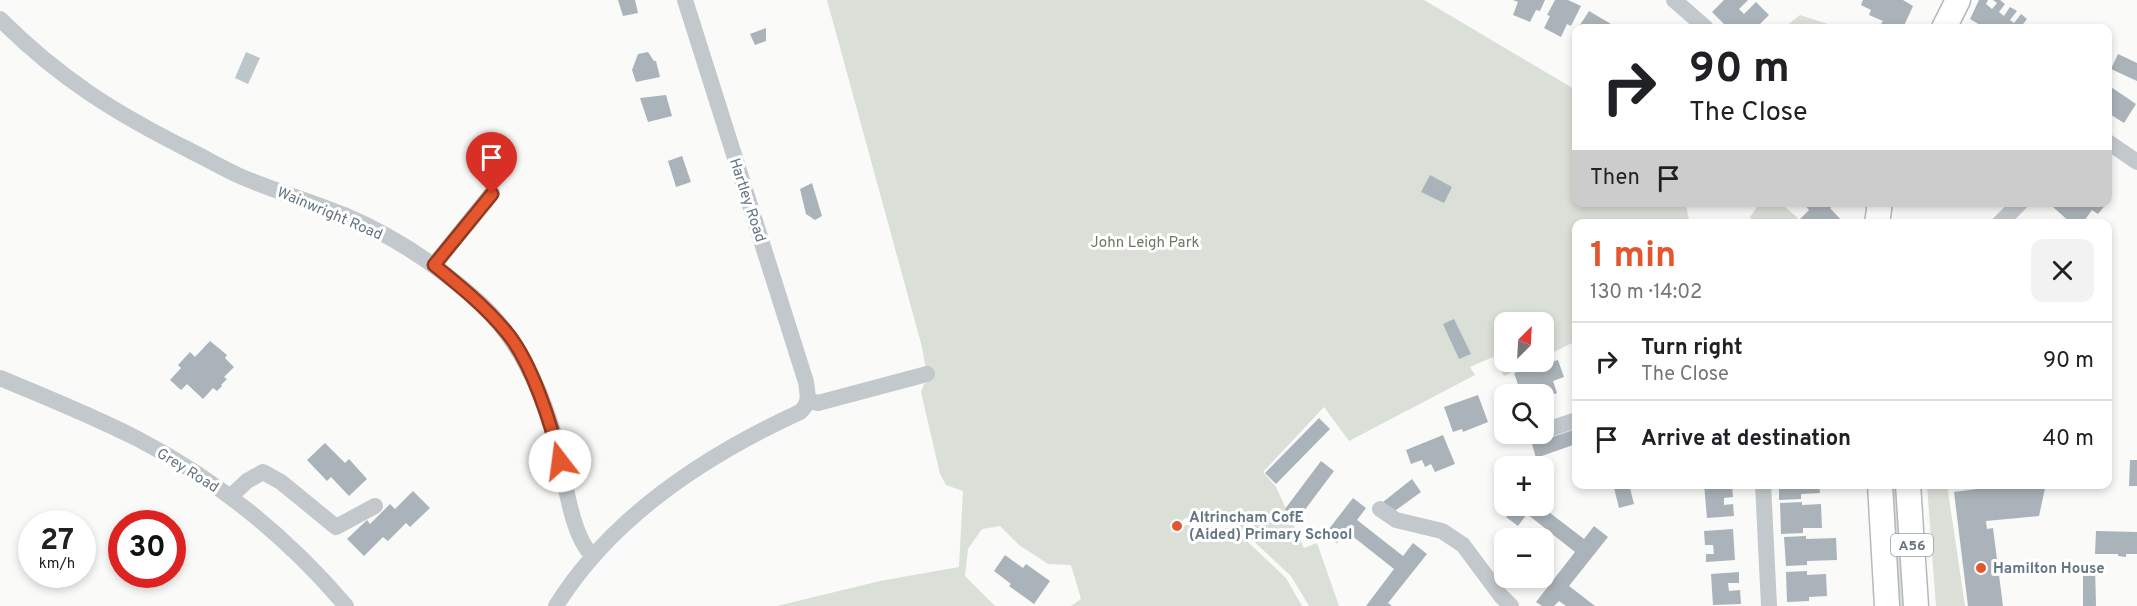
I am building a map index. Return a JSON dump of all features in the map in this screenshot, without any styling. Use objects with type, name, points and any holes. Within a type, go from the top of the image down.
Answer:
[{"type":"highway","points":[[1946,24],[1958,0]]},
{"type":"highway","name":"A56","points":[[1880,489],[1887,606]]},
{"type":"highway","name":"A56","points":[[1908,489],[1916,606]]},
{"type":"street","name":"Hartley Road","points":[[685,0],[806,382],[808,400]]},
{"type":"street","points":[[1674,0],[1701,24]]},
{"type":"street","name":"Wainwright Road","points":[[0,19],[28,47],[62,75],[119,113],[242,177],[344,216],[386,236],[434,265],[483,305],[509,335],[529,370],[555,439],[579,534],[586,550],[593,556]]},
{"type":"street","points":[[2112,145],[2137,162]]},
{"type":"street","points":[[434,265],[492,194]]},
{"type":"street","points":[[2004,219],[2016,207]]},
{"type":"street","points":[[556,606],[573,580],[593,556],[662,491],[734,444],[800,412],[806,408],[808,400],[818,403],[927,374]]},
{"type":"street","name":"Grey Road","points":[[0,378],[138,439],[186,466],[231,496],[295,551],[346,606]]},
{"type":"street","points":[[1554,427],[1572,421]]},
{"type":"street","points":[[231,496],[247,481],[263,472],[281,482],[336,527],[375,506]]},
{"type":"street","points":[[1763,489],[1769,606]]},
{"type":"street","points":[[1380,509],[1396,520],[1442,531],[1463,545],[1511,606]]},
{"type":"green space","name":"John Leigh Park","points":[[827,0],[1424,0],[1572,88],[1572,207],[1686,207],[1689,219],[1572,219],[1572,343],[1554,352],[1554,312],[1494,312],[1494,359],[1493,357],[1470,367],[1475,375],[1349,441],[1324,407],[1263,472],[1276,487],[1304,548],[1317,543],[1339,606],[1309,606],[1291,576],[1235,524],[1185,518],[1170,533],[1186,525],[1234,529],[1286,578],[1302,606],[1071,606],[1081,599],[1071,565],[1048,564],[1019,545],[1000,526],[982,529],[968,549],[965,576],[995,606],[777,606],[880,581],[959,567],[963,491],[946,485],[940,474],[921,392],[924,384],[928,382],[922,347]]},
{"type":"green space","points":[[1800,15],[1828,24],[1789,24]]},
{"type":"green space","points":[[1757,207],[1785,207],[1798,218],[1751,219],[1750,217]]},
{"type":"green space","points":[[1889,489],[1900,489],[1907,606],[1896,606]]},
{"type":"green space","points":[[1927,489],[1948,489],[1965,606],[1936,606]]},
{"type":"shaded area","points":[[246,52],[260,58],[248,84],[235,78]]},
{"type":"building","points":[[618,0],[635,0],[638,13],[623,16]]},
{"type":"building","points":[[1513,0],[1545,0],[1540,11],[1536,10],[1530,22],[1513,15],[1518,2]]},
{"type":"building","points":[[1555,0],[1568,0],[1581,6],[1571,26],[1567,24],[1561,37],[1544,28],[1550,16],[1547,15]]},
{"type":"building","points":[[1724,0],[1748,0],[1739,9],[1744,14],[1756,2],[1769,15],[1760,24],[1724,24],[1712,12]]},
{"type":"building","points":[[1863,0],[1903,0],[1913,6],[1905,24],[1881,24],[1883,21],[1869,15],[1871,10],[1861,5]]},
{"type":"building","points":[[1979,0],[1988,0],[1986,4],[1992,9],[1997,3],[1993,0],[2000,0],[2005,4],[1999,12],[2004,16],[2010,7],[2017,11],[2010,20],[2014,23],[2021,14],[2027,19],[2023,24],[1978,24],[1970,19]]},
{"type":"building","points":[[1589,11],[1611,24],[1581,24]]},
{"type":"building","points":[[766,28],[766,41],[755,45],[750,34]]},
{"type":"building","points":[[648,52],[656,61],[660,77],[636,82],[632,70],[638,54]]},
{"type":"building","points":[[2118,54],[2137,63],[2137,81],[2112,69]]},
{"type":"building","points":[[2112,88],[2136,104],[2124,123],[2112,116]]},
{"type":"building","points":[[666,95],[672,116],[648,122],[640,98]]},
{"type":"building","points":[[682,156],[691,182],[676,187],[668,161]]},
{"type":"building","points":[[1430,175],[1452,187],[1444,203],[1421,192]]},
{"type":"building","points":[[812,183],[822,216],[815,220],[806,214],[800,189]]},
{"type":"building","points":[[1807,207],[1832,207],[1830,208],[1840,219],[1800,219],[1809,210]]},
{"type":"building","points":[[2053,207],[2104,207],[2098,214],[2092,210],[2086,219],[2066,219]]},
{"type":"building","points":[[1454,319],[1471,354],[1459,359],[1443,324]]},
{"type":"building","points":[[210,341],[227,355],[225,358],[234,367],[224,377],[227,379],[222,386],[217,391],[213,388],[203,399],[187,384],[181,390],[170,380],[181,368],[178,365],[190,352],[195,357]]},
{"type":"building","points":[[1558,360],[1564,377],[1553,381],[1554,384],[1518,384],[1514,373],[1554,372],[1554,361]]},
{"type":"building","points":[[1478,395],[1488,422],[1463,432],[1462,429],[1453,432],[1444,407]]},
{"type":"building","points":[[1319,418],[1330,429],[1276,484],[1265,473]]},
{"type":"building","points":[[1572,430],[1572,445],[1535,456],[1532,444],[1554,444],[1554,436]]},
{"type":"building","points":[[1443,435],[1455,464],[1435,472],[1431,464],[1425,467],[1422,460],[1411,464],[1406,450]]},
{"type":"building","points":[[325,443],[345,463],[349,459],[367,479],[349,496],[331,477],[327,481],[307,460]]},
{"type":"building","points":[[2130,460],[2137,460],[2137,486],[2129,486]]},
{"type":"building","points":[[1321,461],[1334,471],[1298,519],[1285,509]]},
{"type":"building","points":[[1412,479],[1421,492],[1392,513],[1383,502]]},
{"type":"building","points":[[1614,489],[1630,489],[1634,504],[1619,508]]},
{"type":"building","points":[[1704,489],[1732,489],[1733,497],[1724,498],[1724,505],[1733,504],[1734,516],[1707,518]]},
{"type":"building","points":[[1779,489],[1820,489],[1820,493],[1801,494],[1801,499],[1779,500]]},
{"type":"building","name":"Hamilton House","points":[[1977,489],[2045,489],[2039,516],[1986,521],[1987,529],[1993,528],[2003,606],[1968,606],[1954,492]]},
{"type":"building","points":[[413,491],[430,508],[410,527],[406,523],[388,541],[383,537],[364,556],[347,539],[367,520],[370,524],[390,504],[395,509]]},
{"type":"building","points":[[1353,498],[1366,508],[1357,520],[1403,556],[1413,543],[1427,554],[1388,603],[1392,606],[1366,606],[1394,569],[1346,531],[1337,543],[1325,534]]},
{"type":"building","points":[[1802,502],[1802,505],[1821,504],[1822,528],[1803,528],[1803,533],[1781,534],[1780,503]]},
{"type":"building","points":[[1507,516],[1526,516],[1518,526]]},
{"type":"building","points":[[1530,516],[1554,516],[1584,539],[1594,526],[1608,537],[1569,586],[1595,606],[1566,606],[1559,601],[1554,606],[1542,606],[1536,602],[1547,588],[1554,588],[1554,579],[1575,552],[1554,535],[1554,528],[1545,528]]},
{"type":"building","points":[[1733,529],[1735,560],[1706,562],[1706,554],[1714,554],[1713,545],[1705,545],[1704,531]]},
{"type":"building","points":[[2096,531],[2137,532],[2137,554],[2126,554],[2126,557],[2118,556],[2118,554],[2095,554]]},
{"type":"building","points":[[1806,536],[1806,539],[1836,538],[1837,560],[1807,561],[1807,565],[1786,566],[1784,537]]},
{"type":"building","points":[[1005,555],[1023,568],[1026,564],[1050,581],[1034,604],[1009,586],[1011,584],[994,571]]},
{"type":"building","points":[[2083,565],[2095,565],[2096,606],[2083,606]]},
{"type":"building","points":[[1807,571],[1807,575],[1826,574],[1827,596],[1809,597],[1809,601],[1787,602],[1786,572]]},
{"type":"building","points":[[1739,572],[1739,583],[1728,583],[1729,591],[1740,590],[1741,604],[1713,605],[1711,574]]},
{"type":"place","name":"Altrincham CofE (Aided) Primary School","points":[[1177,526]]},
{"type":"place","name":"Hamilton House","points":[[1981,568]]},
{"type":"route","points":[[492,194],[434,265],[483,305],[509,335],[529,370],[555,439],[560,461]]}]
